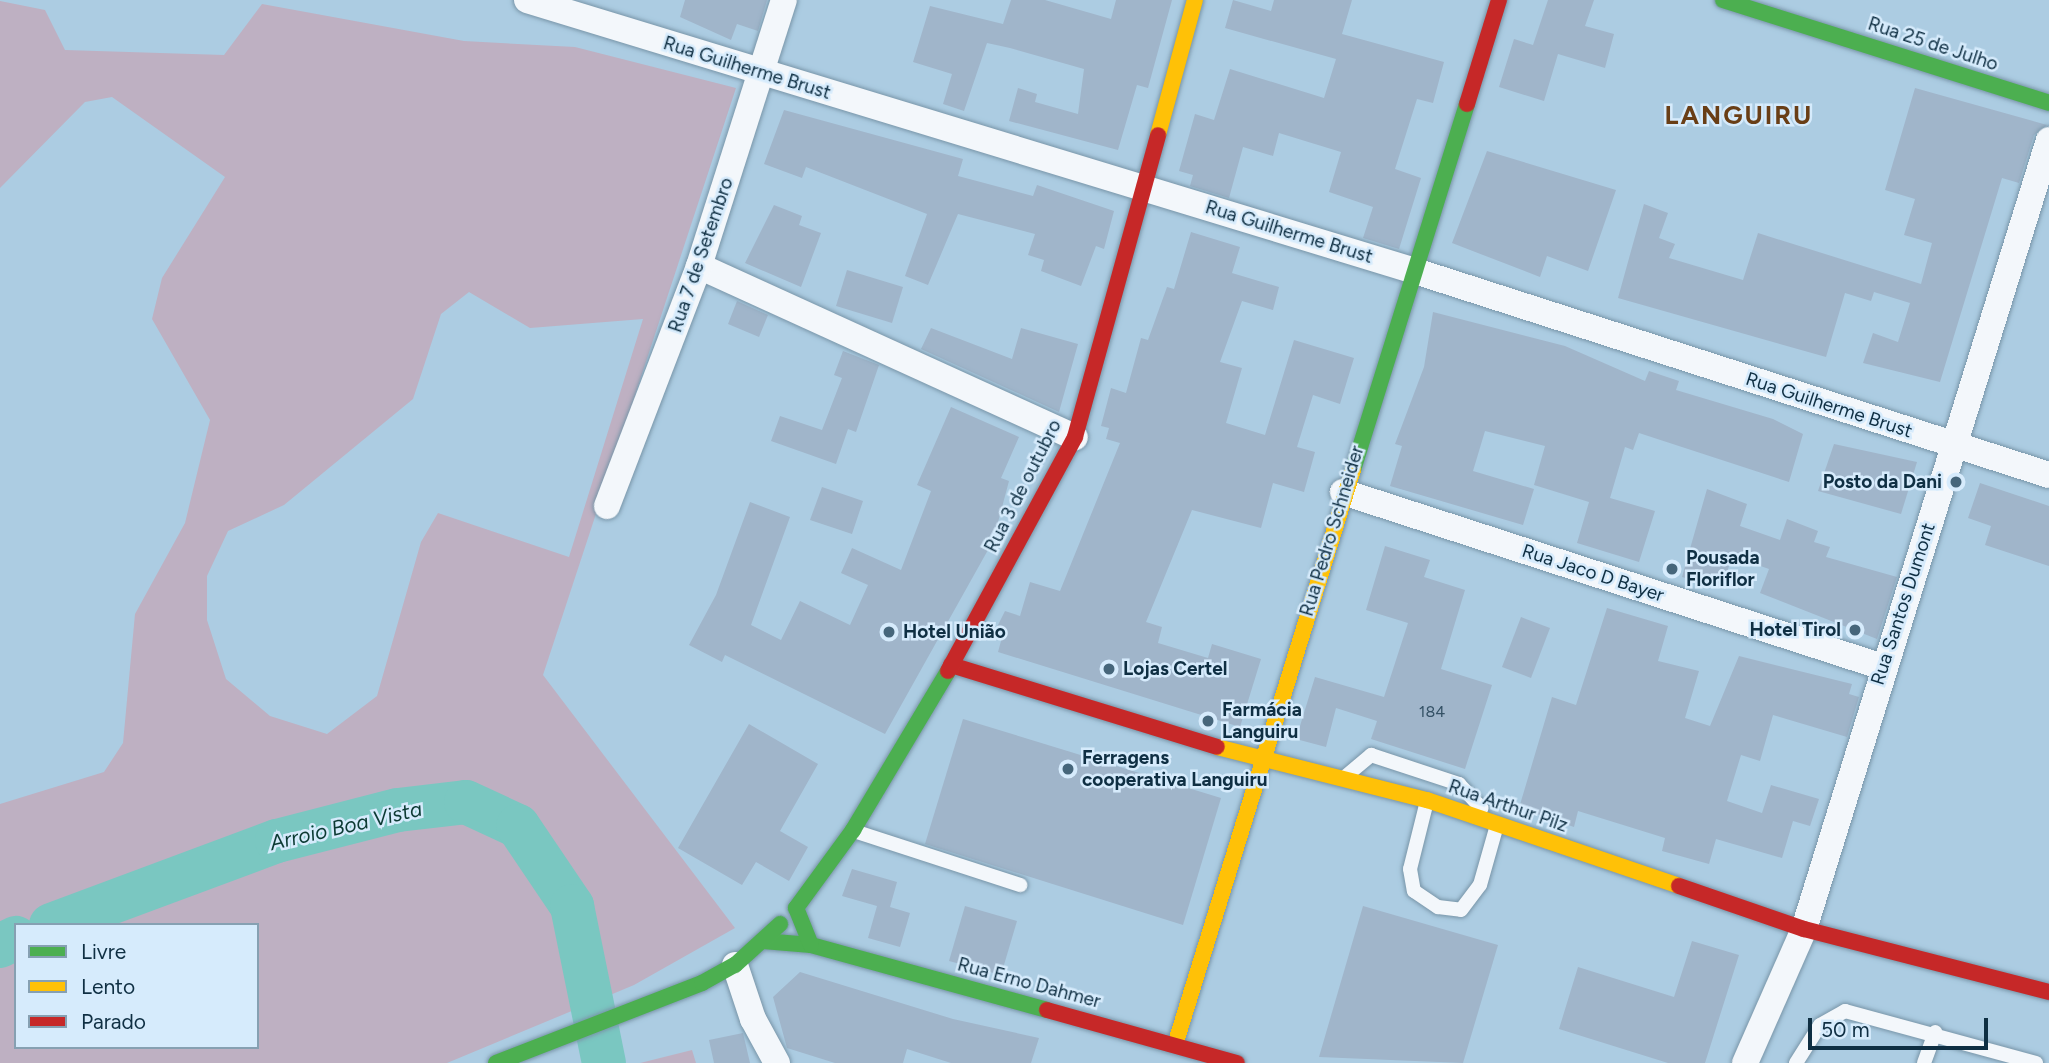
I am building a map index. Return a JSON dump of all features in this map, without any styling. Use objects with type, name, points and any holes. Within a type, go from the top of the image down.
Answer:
[{"type":"main road","name":"Rua 3 de outubro","points":[[496,1063],[541,1047],[735,965],[796,908],[853,830],[951,665],[1075,438],[1195,0]]},
{"type":"main road","name":"Rua Pedro Schneider","points":[[1172,1054],[1343,492],[1499,0]]},
{"type":"main road","name":"Rua 25 de Julho","points":[[1723,0],[2049,103]]},
{"type":"main road","name":"Rua Arthur Pilz","points":[[951,665],[1262,761],[1427,800],[1804,929],[2049,992]]},
{"type":"main road","points":[[796,908],[811,945]]},
{"type":"main road","name":"Rua Erno Dahmer","points":[[763,941],[811,945],[1172,1054],[1237,1063]]},
{"type":"street","name":"Rua Guilherme Brust","points":[[527,0],[1412,270],[2049,475]]},
{"type":"street","name":"Rua 7 de Setembro","points":[[607,506],[699,267],[784,0]]},
{"type":"street","name":"Rua Santos Dumont","points":[[1745,1063],[1804,929],[1883,667],[2049,140]]},
{"type":"street","points":[[699,267],[1075,438]]},
{"type":"street","name":"Rua Jaco D Bayer","points":[[1343,492],[1883,667]]},
{"type":"street","points":[[735,965],[753,1019],[777,1063]]},
{"type":"lane","points":[[1343,779],[1371,755],[1414,765],[1459,784],[1498,826],[1480,885],[1461,910],[1438,907],[1414,891],[1410,869],[1427,800]]},
{"type":"lane","points":[[853,830],[1020,885]]},
{"type":"lane","points":[[1796,1063],[1820,1025],[1845,1011],[1935,1032],[2036,1063]]},
{"type":"lane","points":[[1924,1063],[1935,1032]]},
{"type":"shaded area","points":[[0,1],[45,10],[65,50],[224,55],[262,4],[464,41],[575,47],[736,88],[543,675],[735,928],[634,985],[447,1063],[0,1063],[0,804],[104,772],[123,743],[135,614],[185,523],[210,420],[152,319],[162,278],[225,177],[112,97],[85,102],[0,188]],"holes":[[[469,292],[530,328],[643,319],[569,557],[438,513],[421,542],[377,696],[327,734],[270,716],[226,679],[207,620],[207,576],[228,531],[284,505],[413,399],[441,314]]]},
{"type":"shaded area","points":[[692,1050],[696,1063],[640,1063]]},
{"type":"building","points":[[685,0],[767,0],[758,31],[737,24],[731,40],[680,17]]},
{"type":"building","points":[[1011,0],[1045,0],[1111,19],[1116,0],[1172,0],[1148,88],[1137,85],[1118,150],[1009,121],[1018,88],[1037,94],[1035,102],[1078,114],[1084,69],[987,43],[964,111],[943,104],[952,74],[913,62],[930,6],[1003,24]]},
{"type":"building","points":[[1233,0],[1271,11],[1274,0],[1352,0],[1342,34],[1444,62],[1433,103],[1417,99],[1395,169],[1421,178],[1399,249],[1363,238],[1373,207],[1329,192],[1341,152],[1279,133],[1273,156],[1243,147],[1229,198],[1190,186],[1193,175],[1179,171],[1195,114],[1214,120],[1230,69],[1324,98],[1336,59],[1225,28]]},
{"type":"building","points":[[1548,0],[1594,0],[1585,26],[1614,34],[1605,68],[1558,54],[1544,101],[1499,87],[1514,39],[1533,45]]},
{"type":"building","points":[[1915,88],[2047,125],[2034,135],[2019,183],[2002,178],[1940,382],[1863,363],[1873,333],[1898,342],[1910,303],[1874,292],[1871,301],[1845,293],[1826,357],[1618,298],[1644,204],[1668,213],[1659,238],[1675,244],[1669,258],[1743,280],[1758,233],[1921,284],[1932,243],[1904,235],[1915,199],[1885,190]]},
{"type":"building","points":[[784,110],[963,159],[958,176],[1033,196],[1037,185],[1114,211],[1104,249],[1096,246],[1081,286],[1041,271],[1044,260],[1028,255],[1035,234],[958,214],[928,285],[905,276],[927,214],[806,167],[802,178],[764,164]]},
{"type":"building","points":[[1487,151],[1616,190],[1588,271],[1547,256],[1540,277],[1452,243]]},
{"type":"building","points":[[774,205],[802,216],[799,225],[821,233],[801,287],[745,263]]},
{"type":"building","points":[[1191,232],[1240,247],[1232,273],[1279,287],[1273,310],[1242,301],[1220,362],[1242,368],[1226,423],[1265,435],[1294,340],[1354,358],[1340,404],[1313,395],[1297,447],[1315,452],[1304,492],[1273,483],[1261,528],[1192,510],[1146,622],[1162,627],[1158,643],[1208,658],[1212,644],[1261,659],[1240,727],[998,652],[1004,630],[997,627],[1005,611],[1020,616],[1030,582],[1060,591],[1120,443],[1106,439],[1109,428],[1101,426],[1111,388],[1126,393],[1141,338],[1148,340],[1167,287],[1174,289]]},
{"type":"building","points":[[847,270],[903,287],[892,323],[836,306]]},
{"type":"building","points":[[737,301],[768,315],[759,337],[728,324]]},
{"type":"building","points":[[1433,312],[1565,346],[1645,381],[1649,371],[1679,381],[1676,390],[1773,419],[1803,434],[1789,482],[1639,433],[1633,450],[1625,447],[1610,498],[1655,511],[1639,562],[1577,543],[1589,502],[1534,485],[1545,446],[1485,431],[1473,471],[1534,489],[1523,525],[1390,486],[1402,446],[1395,444],[1424,367]]},
{"type":"building","points":[[931,328],[1012,359],[1021,328],[1078,344],[1059,412],[921,349]]},
{"type":"building","points":[[843,351],[879,365],[856,432],[848,429],[836,464],[771,441],[780,416],[822,430],[842,378],[834,375]]},
{"type":"building","points":[[951,407],[1019,437],[1001,478],[1009,481],[993,541],[885,734],[725,655],[722,662],[689,645],[716,595],[750,502],[790,517],[751,625],[781,640],[800,601],[850,625],[868,585],[841,573],[852,548],[901,570],[931,491],[917,485]]},
{"type":"building","points":[[1834,444],[1917,462],[1901,514],[1818,491]]},
{"type":"building","points":[[1980,483],[2049,506],[2049,566],[1985,545],[1991,526],[1968,518]]},
{"type":"building","points":[[822,487],[863,501],[852,534],[810,520]]},
{"type":"building","points":[[1707,489],[1747,504],[1740,526],[1780,540],[1787,519],[1818,531],[1814,542],[1830,547],[1826,557],[1897,577],[1877,639],[1760,593],[1769,569],[1732,556],[1722,589],[1682,577]]},
{"type":"building","points":[[1385,546],[1430,560],[1424,577],[1465,590],[1441,669],[1492,685],[1465,769],[1371,739],[1377,721],[1336,708],[1326,747],[1296,739],[1315,677],[1384,697],[1408,623],[1366,610]]},
{"type":"building","points":[[1607,608],[1668,626],[1658,661],[1699,671],[1685,718],[1710,726],[1739,656],[1852,684],[1849,694],[1859,697],[1847,737],[1773,715],[1760,761],[1741,755],[1727,801],[1762,813],[1771,785],[1819,799],[1810,826],[1793,821],[1782,858],[1716,839],[1709,864],[1662,851],[1665,838],[1578,811],[1574,827],[1519,808],[1552,697],[1576,705]]},
{"type":"building","points":[[1521,617],[1550,628],[1531,678],[1502,667]]},
{"type":"building","points":[[963,719],[1221,798],[1183,925],[925,844]]},
{"type":"building","points":[[749,724],[818,764],[780,831],[808,847],[789,881],[756,862],[742,885],[678,848]]},
{"type":"building","points":[[852,869],[897,882],[890,907],[910,913],[900,947],[868,938],[877,906],[842,896]]},
{"type":"building","points":[[965,906],[1017,921],[1001,975],[949,961]]},
{"type":"building","points":[[1363,906],[1498,945],[1463,1063],[1319,1057]]},
{"type":"building","points":[[1692,941],[1739,955],[1705,1063],[1668,1063],[1559,1029],[1578,967],[1674,997]]},
{"type":"building","points":[[800,972],[953,1019],[1039,1038],[1031,1063],[951,1063],[907,1049],[903,1063],[835,1063],[787,1048],[773,997]]},
{"type":"building","points":[[743,1033],[750,1063],[714,1063],[709,1040]]},
{"type":"waterway","name":"Arroio Boa Vista","points":[[56,923],[277,841],[398,810],[466,802],[518,826],[572,906],[604,1063]]},
{"type":"waterway","name":"Arroio Boa Vista","points":[[0,946],[14,939]]},
{"type":"traffic: fast","points":[[1723,0],[2049,103]]},
{"type":"traffic: fast","points":[[1353,470],[1467,104]]},
{"type":"traffic: fast","points":[[811,945],[796,908],[853,830],[948,671]]},
{"type":"traffic: fast","points":[[496,1063],[702,983],[735,965],[780,924]]},
{"type":"traffic: fast","points":[[763,941],[811,945],[1047,1010]]},
{"type":"traffic: slow","points":[[1158,135],[1195,0]]},
{"type":"traffic: slow","points":[[1175,1045],[1353,470]]},
{"type":"traffic: slow","points":[[1217,747],[1427,800],[1679,886]]},
{"type":"traffic: jam","points":[[1467,104],[1499,0]]},
{"type":"traffic: jam","points":[[948,671],[1075,437],[1158,135]]},
{"type":"traffic: jam","points":[[951,665],[1217,747]]},
{"type":"traffic: jam","points":[[1679,886],[1804,929],[2049,992]]},
{"type":"traffic: jam","points":[[1047,1010],[1237,1063]]},
{"type":"place","name":"Posto da Dani","points":[[1956,482]]},
{"type":"place","name":"Pousada Floriflor","points":[[1672,569]]},
{"type":"place","name":"Hotel Tirol","points":[[1855,630]]},
{"type":"place","name":"Hotel União","points":[[889,632]]},
{"type":"place","name":"Lojas Certel","points":[[1109,669]]},
{"type":"place","name":"Farmácia Languiru","points":[[1208,721]]},
{"type":"place","name":"Ferragens cooperativa Languiru","points":[[1068,769]]},
{"type":"district","name":"LANGUIRU","points":[[1739,116]]}]
